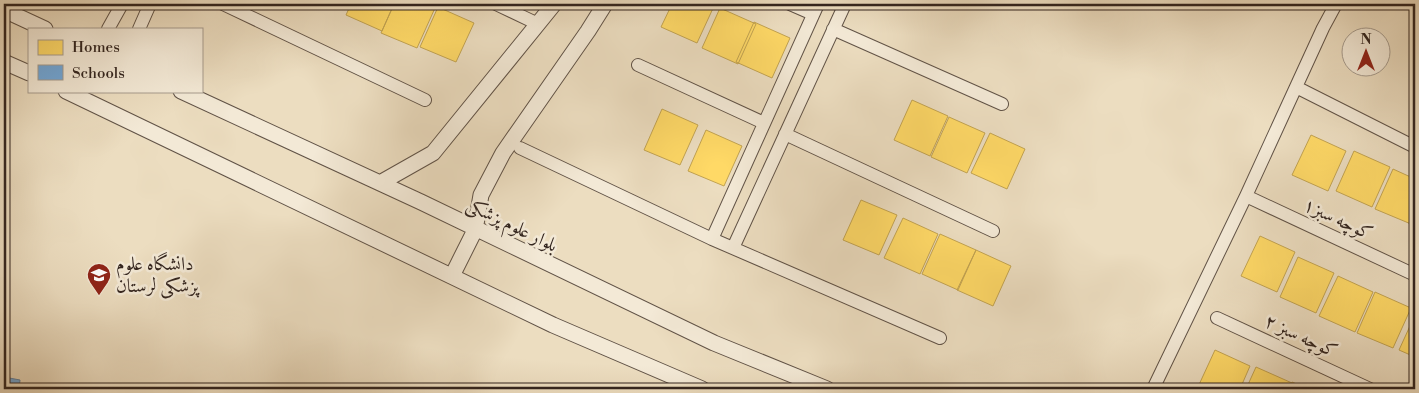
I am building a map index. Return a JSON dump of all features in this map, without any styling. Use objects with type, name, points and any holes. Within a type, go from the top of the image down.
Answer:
[{"type":"street","points":[[109,28],[122,4]]},
{"type":"street","points":[[139,28],[150,4]]},
{"type":"street","points":[[223,4],[425,100]]},
{"type":"street","points":[[496,4],[538,24]]},
{"type":"street","points":[[380,183],[433,153],[554,4]]},
{"type":"street","points":[[712,239],[815,9],[790,4]]},
{"type":"street","points":[[733,248],[845,4]]},
{"type":"street","points":[[1153,389],[1336,4]]},
{"type":"street","points":[[452,276],[475,230],[481,195],[503,153],[583,39],[603,5]]},
{"type":"street","points":[[4,10],[43,28]]},
{"type":"street","points":[[833,29],[1002,104]]},
{"type":"street","points":[[4,62],[28,74]]},
{"type":"street","points":[[638,65],[764,123]]},
{"type":"street","points":[[1296,87],[1415,147]]},
{"type":"street","points":[[68,92],[553,325],[702,389]]},
{"type":"street","name":"بلوار علوم پزشکی","points":[[184,92],[380,183],[714,343],[827,389]]},
{"type":"street","points":[[785,134],[993,231]]},
{"type":"street","points":[[520,148],[712,239],[940,338]]},
{"type":"street","name":"کوچه سبز۱","points":[[1246,196],[1415,275]]},
{"type":"street","name":"کوچه سبز ۲","points":[[1217,318],[1370,389]]},
{"type":"building: Homes","points":[[351,4],[394,4],[382,31],[346,15]]},
{"type":"building: Homes","points":[[394,4],[424,4],[435,8],[417,48],[381,33]]},
{"type":"building: Homes","points":[[672,4],[715,4],[697,43],[661,27]]},
{"type":"building: Homes","points":[[438,7],[474,23],[456,62],[420,47]]},
{"type":"building: Homes","points":[[720,8],[756,24],[738,64],[702,48]]},
{"type":"building: Homes","points":[[754,22],[790,38],[772,78],[736,62]]},
{"type":"building: Homes","points":[[912,100],[948,116],[930,156],[894,140]]},
{"type":"building: Homes","points":[[662,109],[698,125],[680,165],[644,150]]},
{"type":"building: Homes","points":[[949,117],[985,133],[967,173],[931,157]]},
{"type":"building: Homes","points":[[706,130],[742,146],[724,186],[688,171]]},
{"type":"building: Homes","points":[[990,133],[1025,149],[1007,189],[971,173]]},
{"type":"building: Homes","points":[[1311,135],[1346,151],[1328,191],[1292,175]]},
{"type":"building: Homes","points":[[1354,151],[1390,167],[1372,207],[1336,191]]},
{"type":"building: Homes","points":[[1393,169],[1415,179],[1415,214],[1411,224],[1375,209]]},
{"type":"building: Homes","points":[[861,200],[897,215],[879,255],[843,240]]},
{"type":"building: Homes","points":[[1415,210],[1415,227],[1409,224]]},
{"type":"building: Homes","points":[[903,218],[938,234],[920,274],[884,258]]},
{"type":"building: Homes","points":[[940,234],[976,250],[958,290],[922,274]]},
{"type":"building: Homes","points":[[1260,236],[1295,252],[1277,292],[1241,276]]},
{"type":"building: Homes","points":[[976,250],[1011,266],[993,306],[957,290]]},
{"type":"building: Homes","points":[[1298,257],[1334,273],[1316,313],[1280,297]]},
{"type":"building: Homes","points":[[1338,276],[1373,292],[1355,332],[1319,316]]},
{"type":"building: Homes","points":[[1375,292],[1411,308],[1393,348],[1357,333]]},
{"type":"building: Homes","points":[[1415,315],[1415,357],[1399,350]]},
{"type":"building: Homes","points":[[1215,350],[1250,366],[1240,389],[1197,389]]},
{"type":"building: Homes","points":[[1256,367],[1292,383],[1289,389],[1246,389]]},
{"type":"building: Homes","points":[[1292,382],[1308,389],[1289,389]]},
{"type":"building: Schools","points":[[4,377],[20,380],[19,389],[4,389]]},
{"type":"place","name":"دانشگاه علوم پزشکی لرستان","points":[[99,296]]}]
